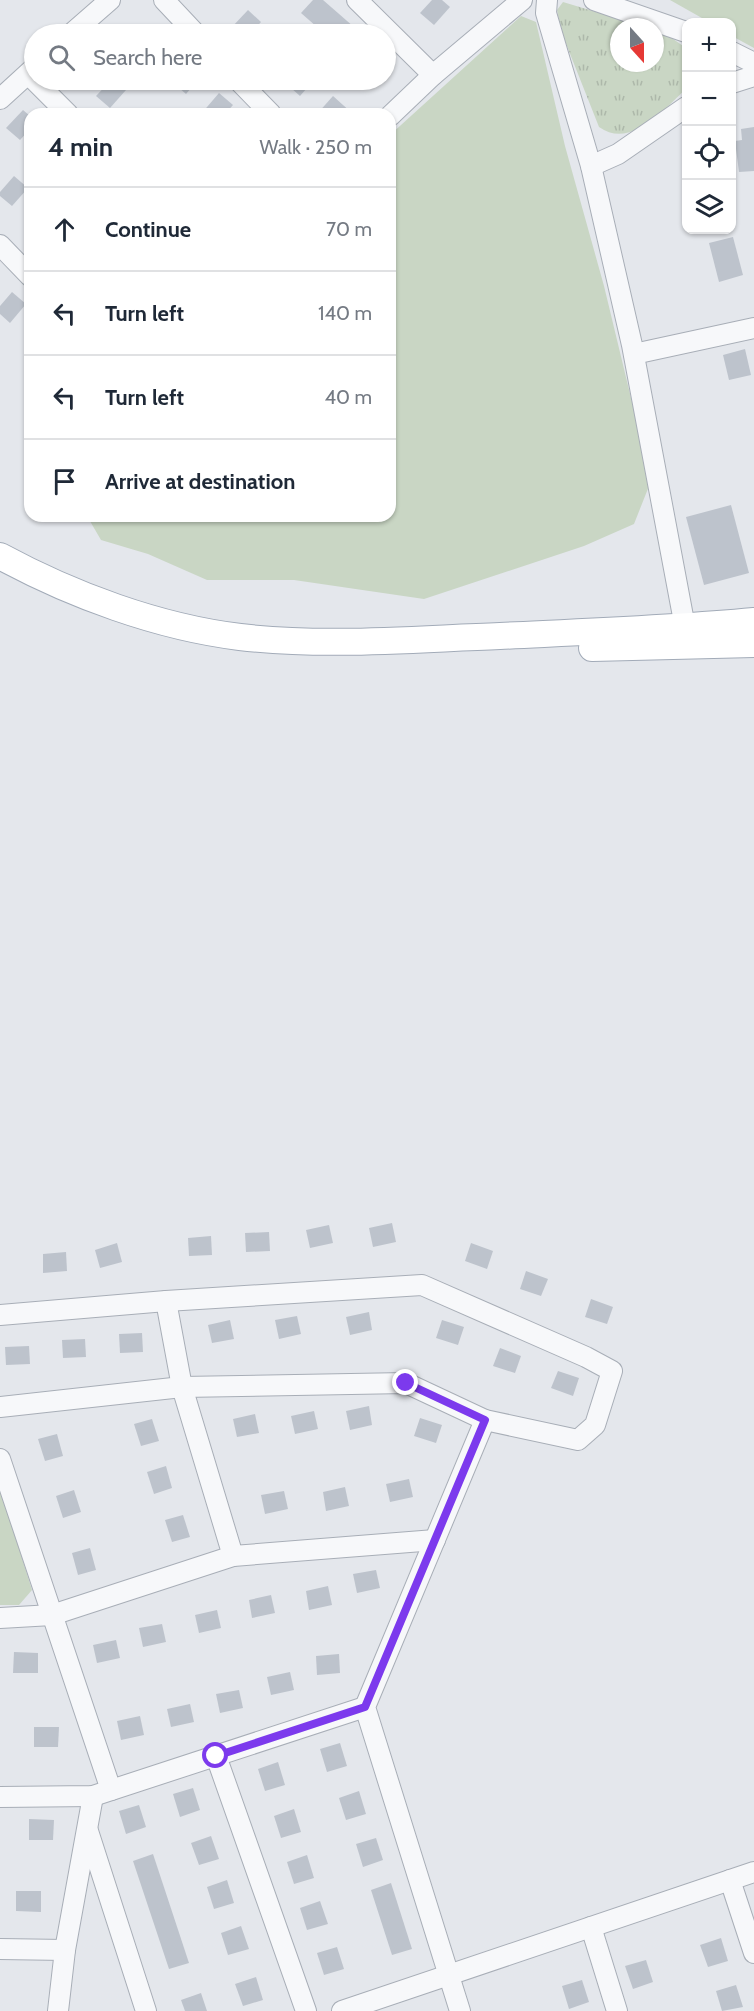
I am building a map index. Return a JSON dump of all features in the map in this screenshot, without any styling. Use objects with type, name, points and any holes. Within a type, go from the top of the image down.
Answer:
[{"type":"main road","points":[[0,556],[41,578],[155,619],[240,637],[341,641],[686,627],[754,621]]},
{"type":"main road","points":[[0,568],[56,595],[162,630],[256,649],[686,648],[754,644]]},
{"type":"street","points":[[83,24],[110,0]]},
{"type":"street","points":[[164,0],[187,24]]},
{"type":"street","points":[[357,0],[381,24]]},
{"type":"street","points":[[396,110],[433,75],[522,0]]},
{"type":"street","points":[[547,0],[546,13],[591,166],[634,354],[686,627]]},
{"type":"street","points":[[594,0],[682,30]]},
{"type":"street","points":[[396,38],[433,75]]},
{"type":"street","points":[[736,54],[754,63]]},
{"type":"street","points":[[736,82],[754,75]]},
{"type":"street","points":[[0,99],[24,77]]},
{"type":"street","points":[[47,90],[63,108]]},
{"type":"street","points":[[248,90],[265,108]]},
{"type":"street","points":[[591,166],[618,154],[682,110]]},
{"type":"street","points":[[0,245],[24,270]]},
{"type":"street","points":[[634,354],[754,328]]},
{"type":"street","points":[[0,1315],[166,1301],[422,1285],[586,1357],[612,1371],[595,1425],[578,1440],[485,1420],[406,1383],[182,1387],[0,1407]]},
{"type":"street","points":[[166,1301],[182,1387],[233,1556]]},
{"type":"street","points":[[460,2011],[365,1707],[485,1420]]},
{"type":"street","points":[[0,1459],[52,1615],[102,1793],[87,1829],[65,1950],[58,2011]]},
{"type":"street","points":[[0,1618],[52,1615],[233,1556],[435,1540]]},
{"type":"street","points":[[0,1797],[102,1793],[365,1707]]},
{"type":"street","points":[[216,1756],[306,2011]]},
{"type":"street","points":[[87,1829],[146,2011]]},
{"type":"street","points":[[342,2011],[754,1872]]},
{"type":"street","points":[[730,1880],[754,1953]]},
{"type":"street","points":[[591,1927],[618,2011]]},
{"type":"street","points":[[3,1951],[65,1950]]},
{"type":"green space","points":[[670,0],[754,0],[754,48],[736,38],[736,18],[702,18]]},
{"type":"green space","points":[[563,2],[616,18],[610,18],[610,72],[664,72],[664,33],[666,34],[682,45],[682,93],[657,116],[635,130],[623,134],[611,133],[599,127],[561,31],[557,10]]},
{"type":"green space","points":[[521,16],[536,22],[565,146],[604,286],[651,481],[634,524],[584,546],[424,599],[294,580],[207,580],[148,554],[101,540],[90,522],[396,522],[396,130]]},
{"type":"green space","points":[[0,1488],[32,1590],[19,1605],[0,1605]]},
{"type":"building","points":[[313,0],[323,0],[351,24],[314,24],[301,13]]},
{"type":"building","points":[[432,0],[442,0],[450,7],[434,25],[420,13]]},
{"type":"building","points":[[248,10],[261,22],[259,24],[235,24]]},
{"type":"building","points":[[102,90],[126,90],[110,108],[96,96]]},
{"type":"building","points":[[293,90],[305,90],[300,96]]},
{"type":"building","points":[[219,93],[233,105],[230,108],[206,108]]},
{"type":"building","points":[[333,96],[346,108],[322,108]]},
{"type":"building","points":[[24,111],[24,136],[20,140],[6,128]]},
{"type":"building","points":[[754,127],[754,171],[739,172],[736,141],[742,140],[741,129]]},
{"type":"building","points":[[14,176],[24,185],[24,192],[12,206],[0,196],[0,192]]},
{"type":"building","points":[[733,237],[743,275],[719,282],[709,243]]},
{"type":"building","points":[[12,292],[24,302],[24,306],[10,323],[0,314],[0,306]]},
{"type":"building","points":[[745,349],[751,375],[729,380],[723,355]]},
{"type":"building","points":[[731,505],[749,573],[704,585],[686,517]]},
{"type":"building","points":[[392,1223],[396,1242],[373,1247],[369,1228]]},
{"type":"building","points":[[329,1225],[333,1243],[310,1248],[306,1230]]},
{"type":"building","points":[[269,1232],[270,1251],[246,1252],[245,1233]]},
{"type":"building","points":[[211,1236],[212,1255],[189,1256],[188,1238]]},
{"type":"building","points":[[117,1243],[122,1262],[100,1268],[95,1250]]},
{"type":"building","points":[[471,1243],[493,1251],[487,1269],[465,1261]]},
{"type":"building","points":[[66,1252],[67,1271],[43,1273],[43,1254]]},
{"type":"building","points":[[526,1271],[548,1279],[541,1296],[520,1289]]},
{"type":"building","points":[[591,1299],[613,1307],[607,1324],[585,1317]]},
{"type":"building","points":[[369,1312],[372,1330],[350,1335],[346,1317]]},
{"type":"building","points":[[297,1316],[301,1334],[279,1339],[275,1320]]},
{"type":"building","points":[[230,1320],[234,1339],[212,1343],[208,1325]]},
{"type":"building","points":[[442,1320],[464,1327],[458,1345],[436,1338]]},
{"type":"building","points":[[142,1333],[143,1352],[120,1353],[119,1334]]},
{"type":"building","points":[[85,1339],[86,1357],[63,1358],[62,1340]]},
{"type":"building","points":[[29,1346],[30,1364],[6,1365],[5,1347]]},
{"type":"building","points":[[500,1348],[521,1356],[515,1373],[493,1366]]},
{"type":"building","points":[[558,1371],[579,1378],[573,1396],[551,1388]]},
{"type":"building","points":[[369,1406],[372,1425],[350,1430],[346,1411]]},
{"type":"building","points":[[314,1411],[318,1429],[295,1434],[291,1416]]},
{"type":"building","points":[[255,1414],[259,1433],[237,1437],[233,1419]]},
{"type":"building","points":[[420,1418],[442,1425],[436,1443],[414,1436]]},
{"type":"building","points":[[152,1419],[159,1441],[141,1446],[134,1424]]},
{"type":"building","points":[[57,1434],[63,1456],[45,1461],[38,1439]]},
{"type":"building","points":[[166,1466],[172,1488],[154,1494],[147,1472]]},
{"type":"building","points":[[409,1479],[413,1497],[390,1502],[386,1484]]},
{"type":"building","points":[[345,1487],[349,1506],[326,1511],[323,1492]]},
{"type":"building","points":[[74,1490],[81,1512],[63,1518],[56,1496]]},
{"type":"building","points":[[284,1491],[288,1509],[265,1514],[261,1495]]},
{"type":"building","points":[[183,1515],[190,1537],[172,1542],[165,1520]]},
{"type":"building","points":[[90,1548],[96,1570],[78,1575],[72,1553]]},
{"type":"building","points":[[376,1570],[380,1588],[357,1593],[353,1574]]},
{"type":"building","points":[[328,1586],[332,1605],[309,1610],[306,1591]]},
{"type":"building","points":[[271,1595],[275,1613],[252,1618],[249,1600]]},
{"type":"building","points":[[217,1610],[221,1628],[199,1633],[195,1615]]},
{"type":"building","points":[[162,1624],[166,1642],[143,1647],[139,1628]]},
{"type":"building","points":[[116,1640],[120,1658],[97,1663],[93,1645]]},
{"type":"building","points":[[14,1652],[38,1653],[38,1673],[13,1673]]},
{"type":"building","points":[[339,1654],[340,1673],[317,1675],[316,1656]]},
{"type":"building","points":[[290,1672],[294,1690],[271,1695],[267,1677]]},
{"type":"building","points":[[239,1690],[243,1708],[220,1713],[216,1694]]},
{"type":"building","points":[[190,1704],[194,1722],[171,1727],[167,1709]]},
{"type":"building","points":[[140,1716],[144,1735],[121,1740],[117,1721]]},
{"type":"building","points":[[34,1727],[59,1727],[58,1747],[34,1747]]},
{"type":"building","points":[[340,1743],[347,1766],[327,1772],[320,1749]]},
{"type":"building","points":[[278,1762],[285,1785],[265,1791],[258,1769]]},
{"type":"building","points":[[193,1788],[200,1810],[180,1817],[173,1794]]},
{"type":"building","points":[[359,1791],[366,1814],[346,1820],[339,1798]]},
{"type":"building","points":[[139,1805],[146,1827],[126,1834],[119,1811]]},
{"type":"building","points":[[294,1809],[301,1832],[281,1838],[274,1816]]},
{"type":"building","points":[[29,1819],[54,1820],[53,1840],[29,1840]]},
{"type":"building","points":[[211,1836],[219,1859],[199,1865],[191,1843]]},
{"type":"building","points":[[376,1838],[383,1860],[363,1867],[356,1844]]},
{"type":"building","points":[[153,1854],[189,1963],[169,1969],[133,1861]]},
{"type":"building","points":[[307,1855],[314,1878],[294,1884],[287,1862]]},
{"type":"building","points":[[227,1880],[234,1903],[214,1909],[207,1887]]},
{"type":"building","points":[[391,1883],[412,1949],[392,1955],[371,1890]]},
{"type":"building","points":[[16,1891],[41,1891],[41,1912],[16,1911]]},
{"type":"building","points":[[320,1901],[328,1924],[307,1930],[300,1908]]},
{"type":"building","points":[[241,1926],[249,1949],[228,1955],[221,1933]]},
{"type":"building","points":[[721,1938],[728,1961],[708,1967],[700,1945]]},
{"type":"building","points":[[337,1947],[344,1969],[324,1975],[317,1953]]},
{"type":"building","points":[[646,1960],[653,1982],[633,1989],[625,1966]]},
{"type":"building","points":[[256,1977],[263,2000],[243,2006],[235,1984]]},
{"type":"building","points":[[582,1980],[589,2002],[569,2009],[562,1986]]},
{"type":"building","points":[[736,1985],[743,2007],[722,2011],[716,1991]]},
{"type":"building","points":[[201,1993],[207,2011],[185,2011],[181,2000]]},
{"type":"route","points":[[216,1756],[365,1707],[485,1420],[406,1383]]}]
